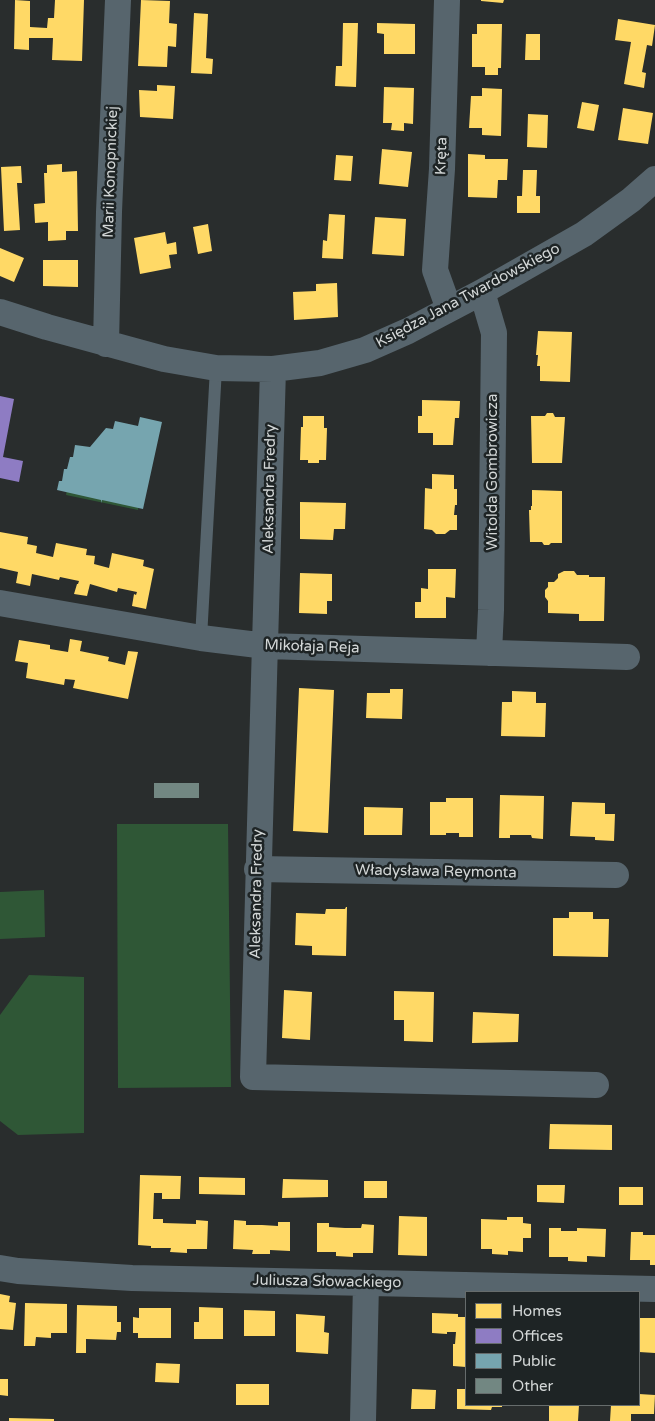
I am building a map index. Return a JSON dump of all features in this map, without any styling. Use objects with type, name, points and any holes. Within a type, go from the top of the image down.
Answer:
[{"type":"street","name":"Marii Konopnickiej","points":[[106,344],[109,212],[118,0]]},
{"type":"street","name":"Kręta","points":[[447,0],[442,169],[435,270],[449,309]]},
{"type":"street","name":"Księdza Jana Twardowskiego","points":[[0,312],[106,344],[164,359],[216,368],[273,369],[320,363],[365,350],[408,331],[482,292],[584,234],[655,179]]},
{"type":"street","name":"Witolda Gombrowicza","points":[[482,292],[494,333],[489,653]]},
{"type":"street","name":"Aleksandra Fredry","points":[[273,369],[266,646],[257,869],[253,1077],[596,1085]]},
{"type":"street","name":"Mikołaja Reja","points":[[0,603],[201,638],[266,646],[627,657]]},
{"type":"street","name":"Władysława Reymonta","points":[[257,869],[616,875]]},
{"type":"street","name":"Juliusza Słowackiego","points":[[0,1268],[18,1271],[132,1278],[655,1289]]},
{"type":"street","points":[[363,1421],[366,1283]]},
{"type":"lane","points":[[201,638],[216,368]]},
{"type":"green space","points":[[67,489],[139,504],[138,510],[66,495]]},
{"type":"green space","points":[[117,824],[228,824],[231,1087],[118,1088]]},
{"type":"green space","points":[[44,890],[45,937],[0,939],[0,892]]},
{"type":"green space","points":[[29,975],[84,977],[84,1133],[18,1135],[0,1121],[0,1015]]},
{"type":"building: Homes","points":[[15,0],[30,1],[30,27],[47,28],[48,18],[54,18],[55,0],[84,0],[82,61],[52,60],[53,38],[29,38],[29,50],[14,49]]},
{"type":"building: Homes","points":[[141,0],[170,1],[169,23],[177,24],[176,47],[168,46],[167,67],[138,66]]},
{"type":"building: Homes","points":[[481,0],[504,0],[503,3]]},
{"type":"building: Homes","points":[[194,13],[208,14],[206,58],[213,59],[212,74],[191,73]]},
{"type":"building: Homes","points":[[618,19],[655,25],[652,46],[647,45],[642,72],[646,73],[644,88],[624,84],[631,42],[615,40]]},
{"type":"building: Homes","points":[[343,23],[358,23],[356,87],[335,86],[336,66],[342,66]]},
{"type":"building: Homes","points":[[377,23],[415,24],[415,54],[384,54],[384,34],[377,33]]},
{"type":"building: Homes","points":[[477,24],[502,24],[501,68],[498,68],[498,75],[485,75],[485,67],[472,67],[472,34],[477,34]]},
{"type":"building: Homes","points":[[526,34],[540,34],[540,60],[525,60]]},
{"type":"building: Homes","points":[[157,85],[175,86],[173,119],[140,117],[139,90],[157,91]]},
{"type":"building: Homes","points":[[384,87],[414,88],[413,124],[404,123],[404,131],[391,130],[392,123],[383,123]]},
{"type":"building: Homes","points":[[482,88],[502,89],[501,136],[482,135],[482,128],[469,128],[471,96],[482,96]]},
{"type":"building: Homes","points":[[582,102],[599,105],[594,131],[577,128]]},
{"type":"building: Homes","points":[[623,108],[653,113],[648,144],[618,140]]},
{"type":"building: Homes","points":[[528,114],[548,115],[547,148],[527,147]]},
{"type":"building: Homes","points":[[382,149],[412,152],[408,187],[379,184]]},
{"type":"building: Homes","points":[[468,154],[485,155],[485,159],[508,159],[507,180],[498,180],[497,198],[468,197]]},
{"type":"building: Homes","points":[[336,155],[353,156],[351,181],[334,180]]},
{"type":"building: Homes","points":[[62,164],[62,172],[77,171],[78,231],[66,231],[66,240],[48,241],[48,222],[35,223],[34,204],[45,203],[44,173],[47,173],[47,165]]},
{"type":"building: Homes","points":[[21,166],[22,183],[17,183],[20,230],[4,231],[1,167]]},
{"type":"building: Homes","points":[[523,170],[537,170],[536,196],[540,196],[540,213],[517,213],[517,196],[522,196]]},
{"type":"building: Homes","points":[[329,214],[345,215],[343,259],[322,258],[323,240],[327,241]]},
{"type":"building: Homes","points":[[375,217],[406,219],[404,256],[372,254]]},
{"type":"building: Homes","points":[[208,224],[212,251],[198,254],[193,227]]},
{"type":"building: Homes","points":[[165,232],[167,244],[176,242],[177,254],[169,255],[171,268],[140,274],[134,238]]},
{"type":"building: Homes","points":[[0,248],[24,258],[14,282],[0,276]]},
{"type":"building: Homes","points":[[43,260],[78,260],[78,287],[43,286]]},
{"type":"building: Homes","points":[[337,283],[338,317],[294,320],[293,292],[316,291],[316,284]]},
{"type":"building: Homes","points":[[538,331],[572,332],[570,382],[540,381],[540,366],[537,366],[538,355],[536,355]]},
{"type":"building: Homes","points":[[422,400],[460,401],[459,418],[455,418],[453,445],[433,445],[433,433],[418,433],[418,416],[422,416]]},
{"type":"building: Homes","points":[[547,413],[553,413],[555,417],[565,417],[562,463],[532,463],[531,416],[545,416]]},
{"type":"building: Homes","points":[[303,416],[324,416],[324,428],[327,428],[326,460],[319,460],[319,463],[308,463],[308,460],[300,460]]},
{"type":"building: Homes","points":[[432,474],[454,475],[454,489],[457,489],[457,505],[455,505],[454,515],[457,515],[457,530],[450,530],[445,534],[436,534],[432,530],[424,529],[425,488],[432,489]]},
{"type":"building: Homes","points":[[532,490],[562,491],[562,543],[544,545],[542,542],[530,542],[529,510],[531,510],[532,506]]},
{"type":"building: Homes","points":[[300,502],[346,503],[345,529],[334,529],[333,540],[300,539]]},
{"type":"building: Homes","points":[[0,532],[28,537],[27,544],[37,546],[36,553],[53,557],[56,543],[87,549],[86,555],[95,556],[94,564],[109,568],[112,553],[144,560],[143,566],[154,569],[146,609],[132,606],[134,594],[136,595],[137,592],[118,588],[117,592],[90,584],[87,596],[74,594],[79,581],[60,577],[59,580],[32,574],[30,586],[16,583],[18,572],[0,568]]},
{"type":"building: Homes","points":[[428,569],[456,569],[455,598],[446,597],[446,618],[415,618],[415,602],[421,602],[421,588],[428,589]]},
{"type":"building: Homes","points":[[564,571],[574,571],[577,575],[589,575],[589,577],[605,577],[604,621],[579,621],[579,614],[548,613],[548,601],[545,597],[545,590],[548,587],[548,582],[554,582],[558,578],[558,574]]},
{"type":"building: Homes","points":[[300,573],[332,574],[332,601],[327,601],[327,614],[299,613]]},
{"type":"building: Homes","points":[[70,639],[82,641],[80,651],[109,657],[108,661],[125,665],[128,651],[138,652],[128,699],[73,688],[75,680],[65,679],[64,685],[26,678],[28,663],[15,661],[19,640],[50,645],[50,649],[68,652]]},
{"type":"building: Homes","points":[[299,688],[334,690],[328,833],[293,831]]},
{"type":"building: Homes","points":[[390,689],[403,689],[402,719],[366,718],[367,693],[390,693]]},
{"type":"building: Homes","points":[[512,691],[536,692],[536,703],[546,703],[545,737],[501,736],[502,702],[512,702]]},
{"type":"building: Homes","points":[[500,795],[544,796],[543,839],[532,838],[531,835],[510,835],[510,838],[499,838]]},
{"type":"building: Homes","points":[[446,798],[473,798],[473,837],[459,837],[459,833],[430,835],[430,802],[446,802]]},
{"type":"building: Homes","points":[[572,802],[605,803],[605,814],[615,814],[614,841],[595,840],[595,837],[570,836]]},
{"type":"building: Homes","points":[[364,807],[403,808],[402,835],[364,835]]},
{"type":"building: Homes","points":[[346,907],[346,956],[312,955],[312,946],[295,945],[296,913],[325,914],[326,909],[345,909]]},
{"type":"building: Homes","points":[[569,912],[593,912],[593,919],[609,919],[608,957],[553,956],[553,918],[569,918]]},
{"type":"building: Homes","points":[[284,990],[312,992],[310,1040],[282,1038]]},
{"type":"building: Homes","points":[[394,991],[434,992],[433,1042],[404,1041],[404,1020],[394,1020]]},
{"type":"building: Homes","points":[[473,1012],[519,1014],[518,1042],[472,1043]]},
{"type":"building: Homes","points":[[550,1124],[612,1125],[612,1150],[549,1149]]},
{"type":"building: Homes","points":[[140,1175],[181,1176],[180,1199],[162,1199],[162,1193],[154,1193],[153,1219],[163,1219],[163,1223],[196,1224],[196,1220],[208,1221],[207,1249],[187,1249],[187,1253],[170,1252],[171,1248],[151,1248],[151,1246],[138,1245]]},
{"type":"building: Homes","points":[[199,1177],[245,1178],[245,1195],[199,1194]]},
{"type":"building: Homes","points":[[283,1179],[328,1180],[328,1197],[282,1198]]},
{"type":"building: Homes","points":[[364,1181],[387,1181],[387,1198],[364,1198]]},
{"type":"building: Homes","points":[[537,1185],[565,1185],[564,1203],[537,1202]]},
{"type":"building: Homes","points":[[619,1187],[643,1187],[643,1205],[619,1205]]},
{"type":"building: Homes","points":[[399,1216],[427,1217],[427,1256],[398,1255]]},
{"type":"building: Homes","points":[[507,1217],[523,1217],[523,1223],[531,1224],[531,1238],[523,1238],[523,1252],[508,1251],[508,1255],[492,1254],[492,1249],[481,1249],[481,1219],[507,1220]]},
{"type":"building: Homes","points":[[234,1220],[246,1221],[246,1225],[278,1226],[278,1222],[290,1222],[290,1251],[270,1250],[270,1254],[252,1254],[253,1250],[233,1249]]},
{"type":"building: Homes","points":[[317,1223],[329,1223],[329,1227],[345,1228],[361,1228],[362,1224],[374,1225],[373,1253],[353,1253],[353,1257],[336,1256],[336,1252],[317,1252]]},
{"type":"building: Homes","points":[[549,1228],[561,1228],[561,1231],[577,1231],[577,1228],[606,1229],[605,1257],[587,1256],[587,1262],[568,1261],[568,1257],[549,1257]]},
{"type":"building: Homes","points":[[631,1232],[655,1235],[655,1265],[650,1265],[650,1260],[630,1260]]},
{"type":"building: Homes","points":[[0,1294],[10,1296],[9,1302],[16,1303],[13,1330],[0,1329]]},
{"type":"building: Homes","points":[[25,1303],[67,1304],[67,1333],[51,1333],[51,1338],[36,1337],[35,1346],[24,1346]]},
{"type":"building: Homes","points":[[77,1305],[117,1306],[117,1322],[121,1322],[121,1332],[117,1332],[116,1340],[86,1339],[86,1353],[76,1353]]},
{"type":"building: Homes","points":[[199,1307],[223,1308],[223,1339],[194,1339],[194,1322],[199,1322]]},
{"type":"building: Homes","points":[[139,1308],[171,1308],[171,1338],[138,1338],[138,1333],[133,1333],[133,1317],[139,1318]]},
{"type":"building: Homes","points":[[244,1310],[275,1311],[275,1336],[244,1336]]},
{"type":"building: Homes","points":[[432,1313],[458,1314],[458,1317],[465,1317],[465,1367],[453,1366],[453,1344],[455,1344],[456,1332],[447,1332],[447,1334],[432,1333]]},
{"type":"building: Homes","points":[[296,1314],[325,1316],[324,1332],[329,1333],[328,1354],[296,1352]]},
{"type":"building: Homes","points":[[640,1318],[655,1318],[655,1353],[640,1352]]},
{"type":"building: Homes","points":[[156,1363],[180,1364],[179,1383],[155,1382]]},
{"type":"building: Homes","points":[[0,1379],[8,1379],[8,1396],[0,1395]]},
{"type":"building: Homes","points":[[236,1384],[269,1384],[269,1405],[236,1405]]},
{"type":"building: Homes","points":[[412,1389],[436,1390],[435,1409],[411,1409]]},
{"type":"building: Homes","points":[[457,1389],[465,1389],[465,1406],[502,1406],[492,1407],[491,1410],[457,1409]]},
{"type":"building: Homes","points":[[640,1394],[655,1395],[654,1414],[631,1414],[631,1421],[610,1421],[611,1406],[640,1406]]},
{"type":"building: Homes","points":[[549,1406],[579,1406],[578,1421],[549,1421]]},
{"type":"building: Homes","points":[[9,1418],[54,1419],[54,1421],[9,1421]]},
{"type":"building: Offices","points":[[0,396],[14,399],[3,457],[23,461],[19,482],[0,478]]},
{"type":"building: Public","points":[[140,417],[162,422],[143,509],[102,500],[101,503],[101,500],[57,490],[59,481],[62,481],[64,469],[67,469],[70,457],[73,457],[75,445],[90,447],[106,428],[113,429],[115,421],[138,426]]},
{"type":"building: Other","points":[[154,783],[199,783],[199,798],[154,798]]}]
